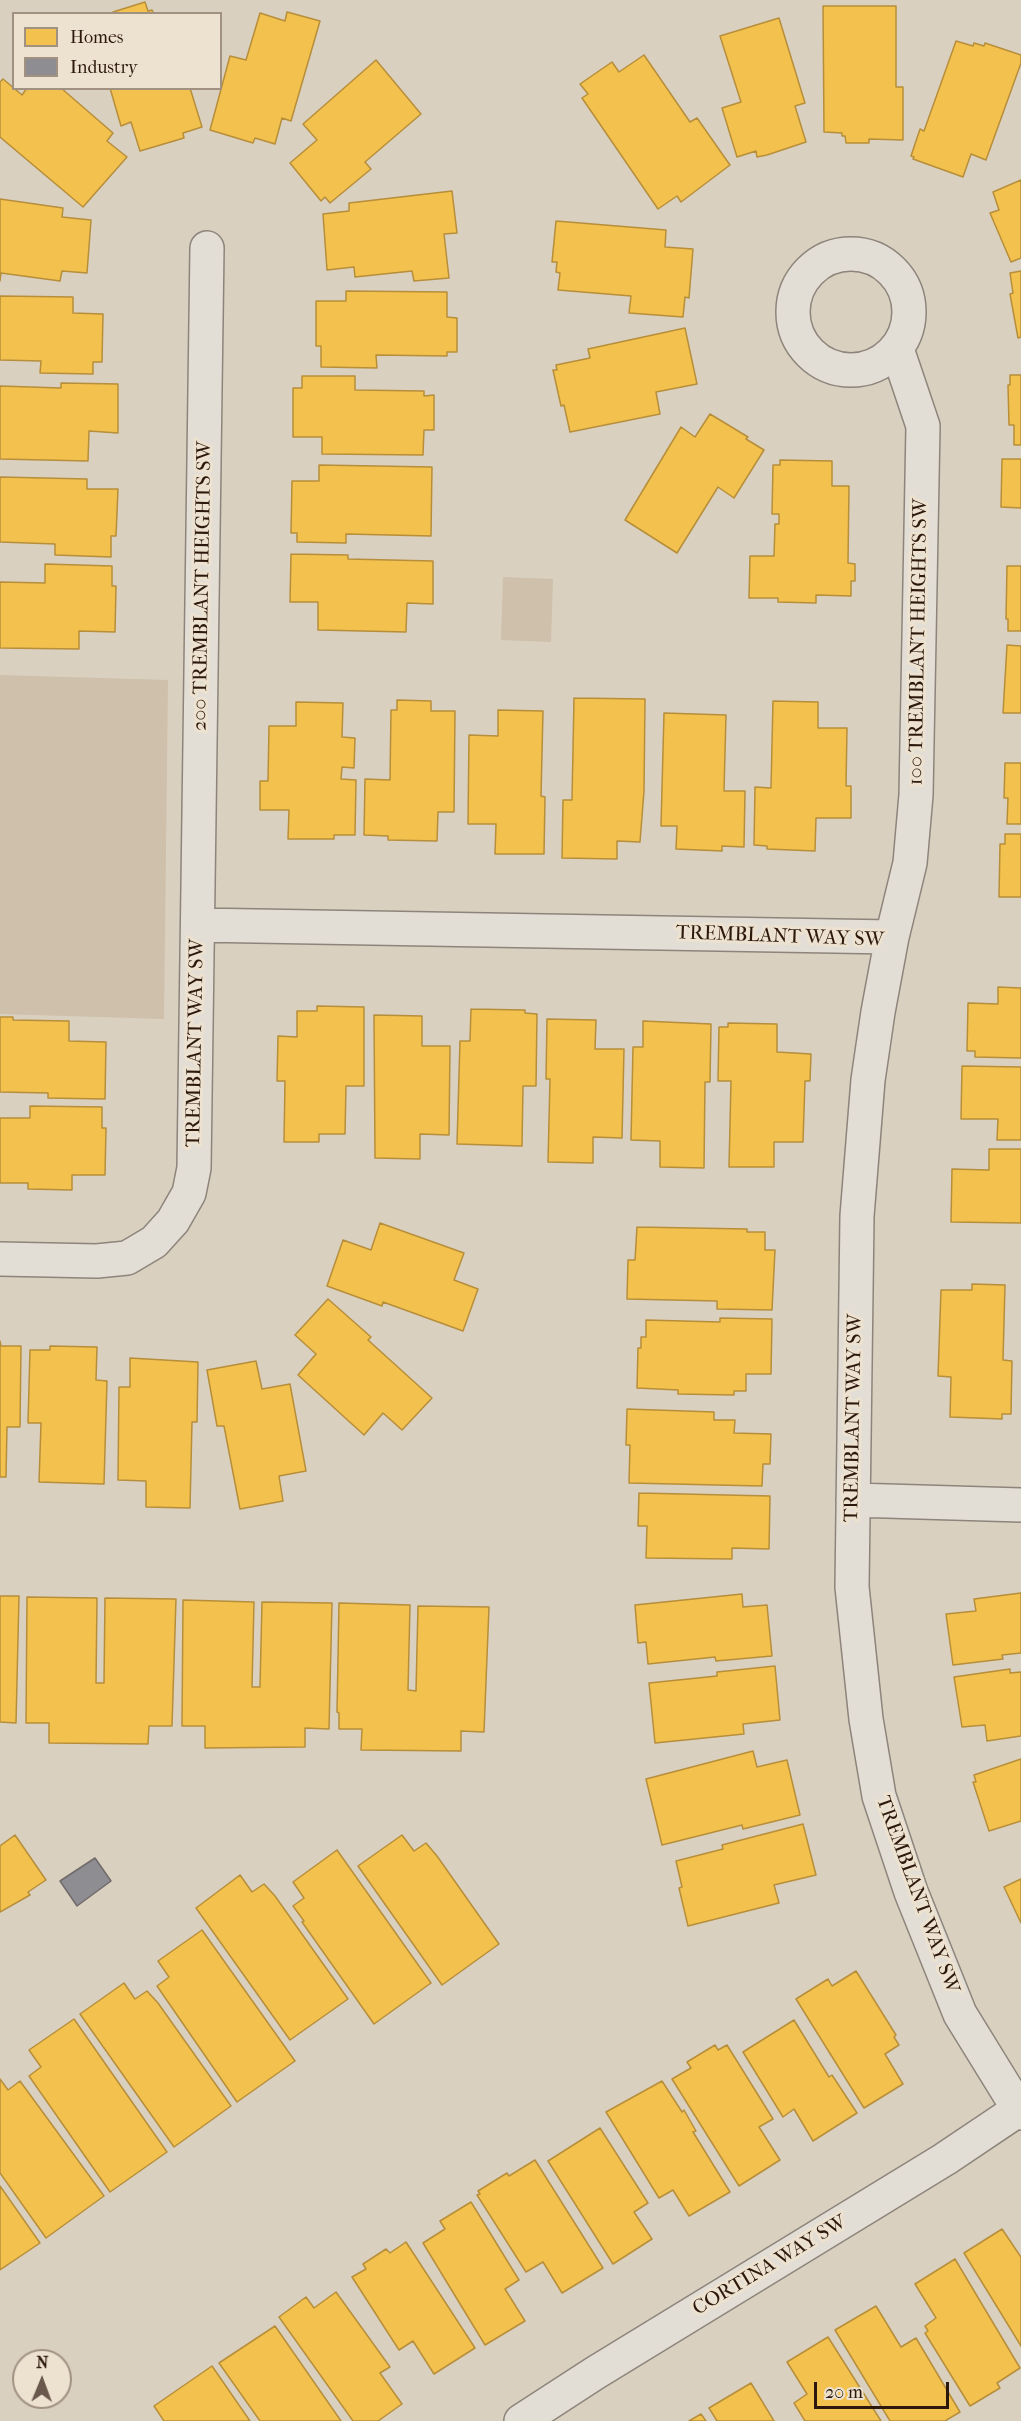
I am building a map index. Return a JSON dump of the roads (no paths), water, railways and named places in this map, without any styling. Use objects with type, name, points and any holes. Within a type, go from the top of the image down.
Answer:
[{"type":"street","name":"200 TREMBLANT HEIGHTS SW","points":[[198,925],[207,248]]},
{"type":"street","name":"100 TREMBLANT HEIGHTS SW","points":[[892,937],[910,863],[916,795],[923,426],[897,348]]},
{"type":"street","name":"TREMBLANT WAY SW","points":[[0,1259],[97,1261],[127,1258],[154,1242],[174,1221],[189,1193],[194,1168],[198,925],[892,937],[868,1080],[857,1215],[852,1587],[866,1719],[879,1796],[911,1892],[960,2014],[1020,2112]]},
{"type":"street","points":[[853,1500],[1021,1505]]},
{"type":"street","name":"CORTINA WAY SW","points":[[521,2421],[595,2373],[1020,2112]]}]
